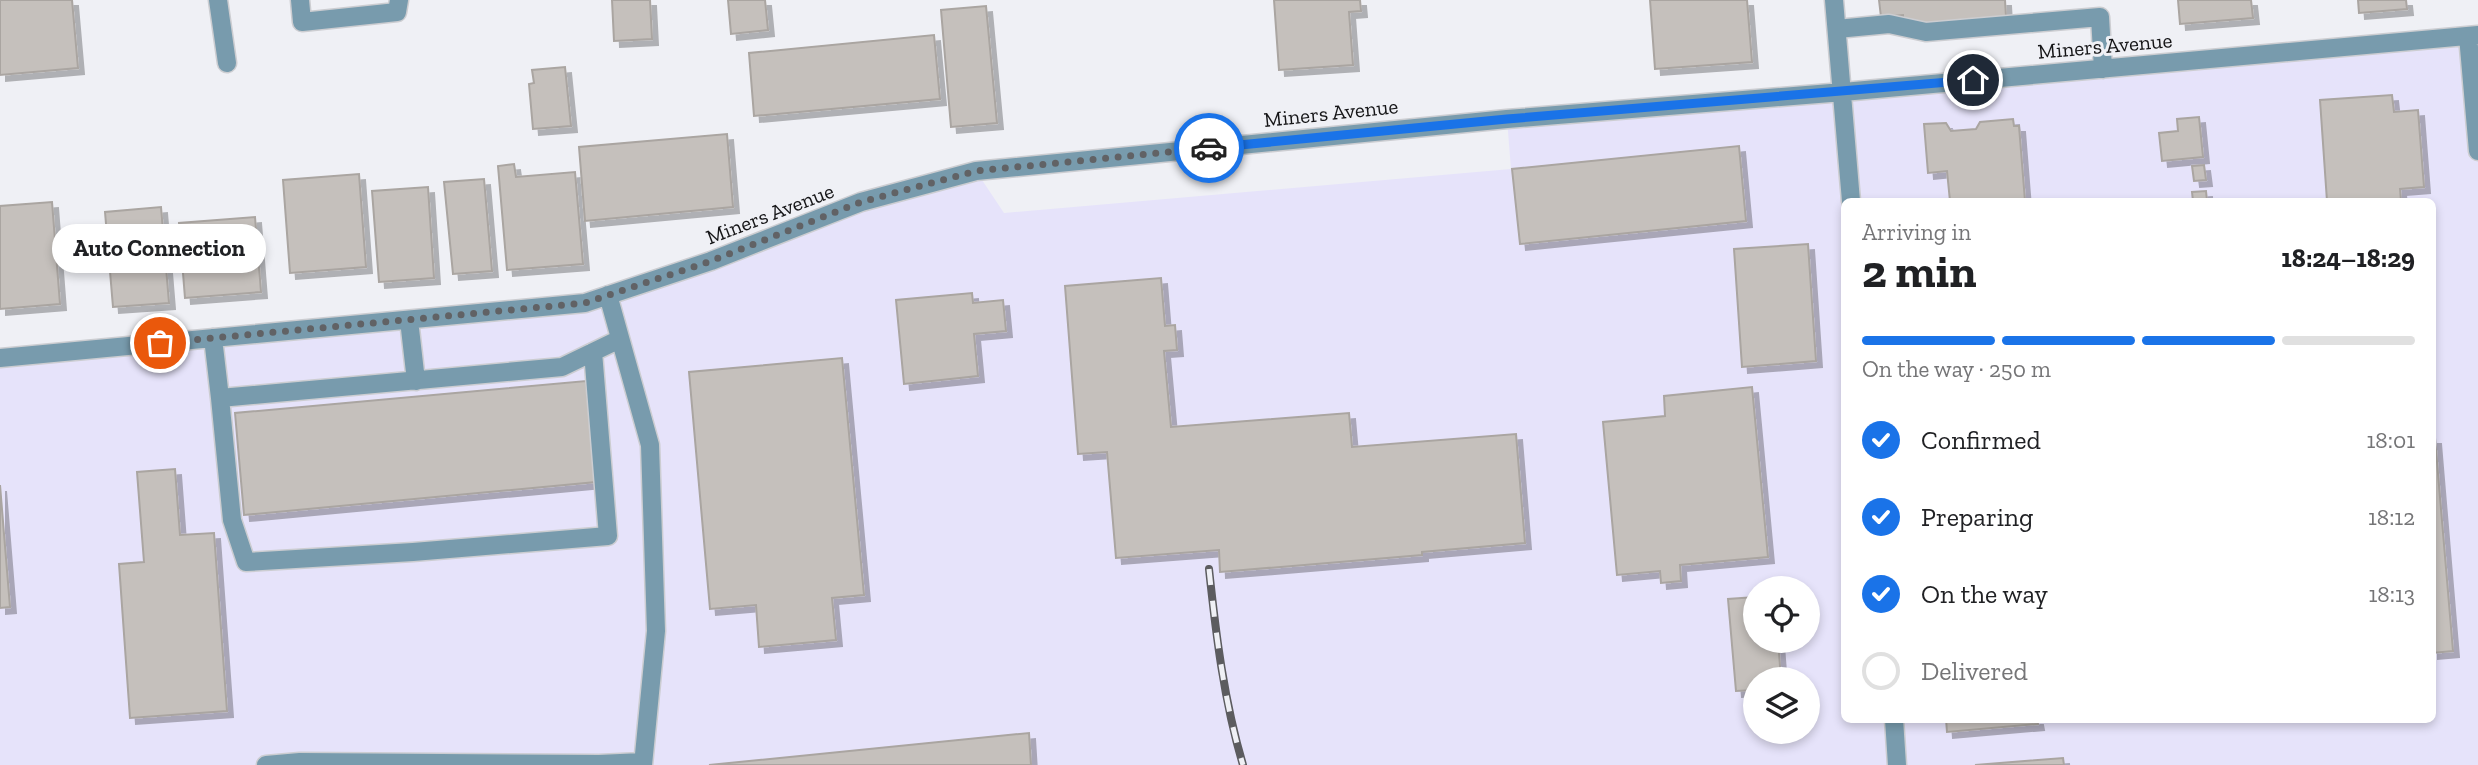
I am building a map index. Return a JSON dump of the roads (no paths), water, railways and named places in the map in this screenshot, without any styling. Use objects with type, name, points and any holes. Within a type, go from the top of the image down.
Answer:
[{"type":"street","points":[[218,0],[227,63]]},
{"type":"street","points":[[300,0],[302,22],[397,12],[399,0]]},
{"type":"street","points":[[1833,0],[1852,198]]},
{"type":"street","points":[[1837,29],[1889,24],[1926,32],[2100,18],[2104,69]]},
{"type":"street","points":[[2473,35],[2478,151]]},
{"type":"street","name":"Miners Avenue","points":[[0,358],[585,303],[711,261],[861,202],[976,171],[1507,119],[1843,92],[2473,35]]},
{"type":"street","points":[[266,765],[300,762],[642,763],[656,631],[650,445],[608,295]]},
{"type":"street","points":[[409,320],[416,381]]},
{"type":"street","points":[[213,338],[232,520],[246,562],[608,536],[593,352]]},
{"type":"street","points":[[220,398],[562,367],[620,339]]},
{"type":"street","points":[[1894,723],[1897,765]]},
{"type":"railway","points":[[1209,569],[1226,692],[1243,765]]},
{"type":"place","name":"Auto Connection","points":[[160,343]]}]
